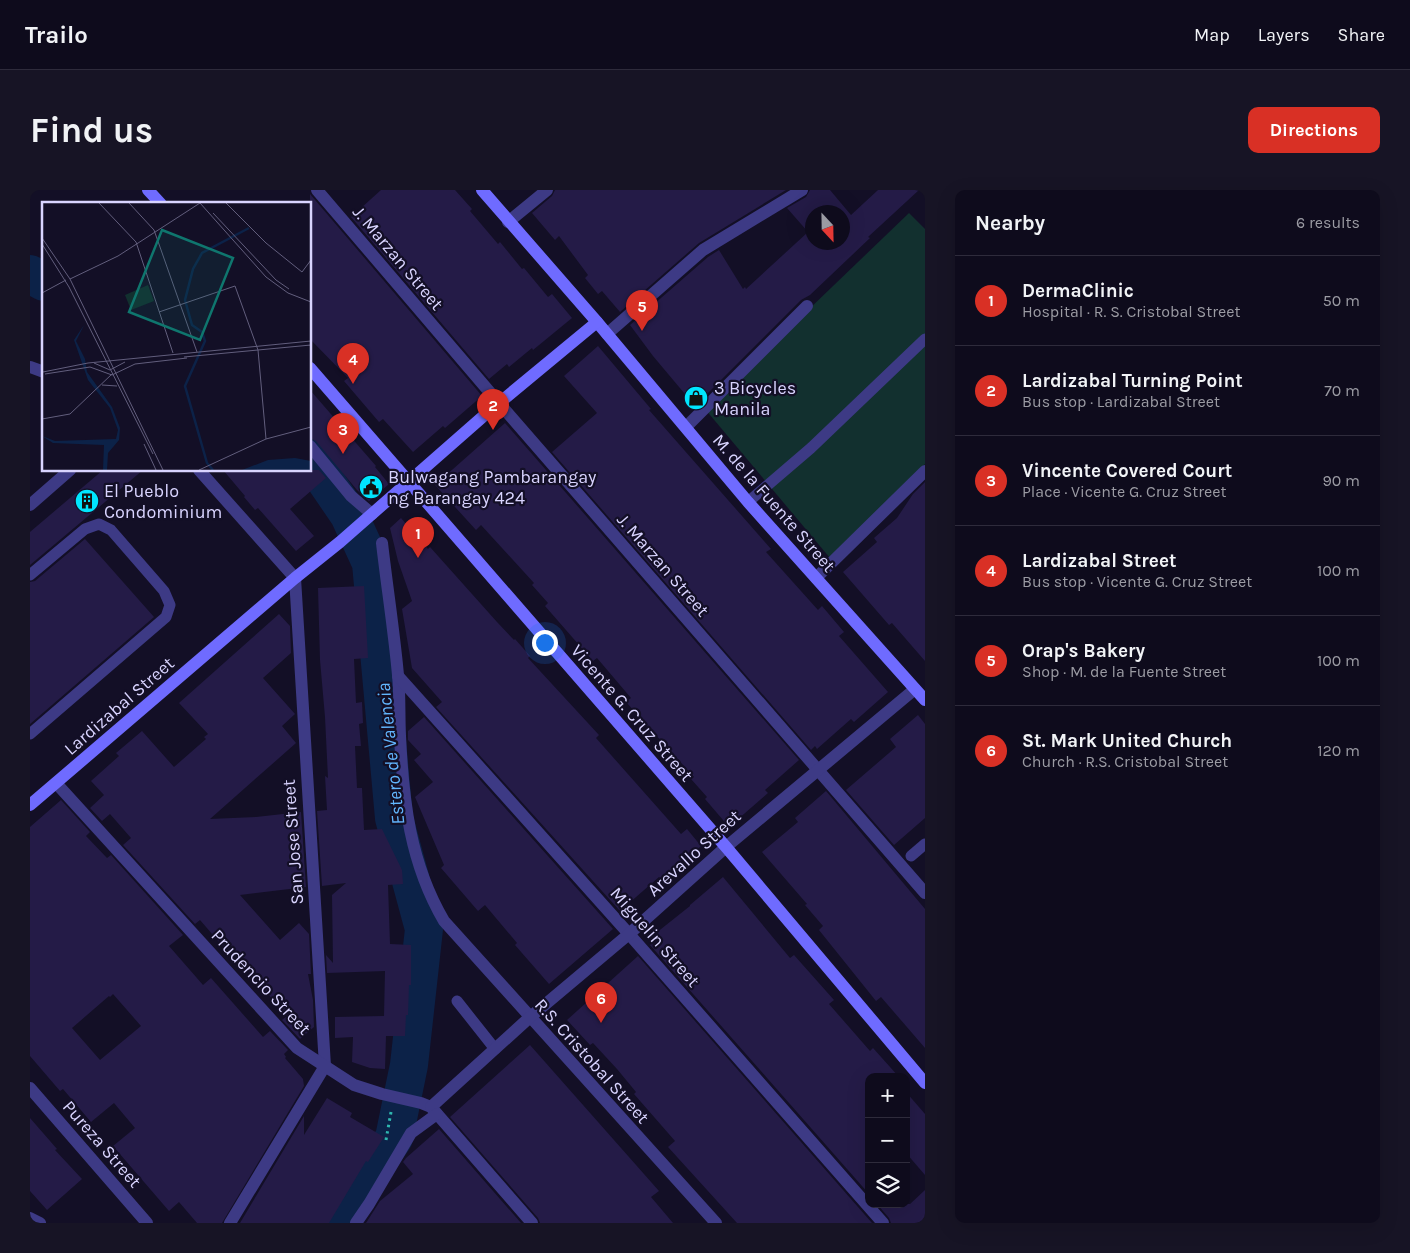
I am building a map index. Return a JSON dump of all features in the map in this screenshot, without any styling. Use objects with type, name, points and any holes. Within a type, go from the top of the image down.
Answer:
[{"type":"street","points":[[148,190],[159,202]]},
{"type":"street","name":"J. Marzan Street","points":[[317,190],[499,403],[925,893]]},
{"type":"street","name":"M. de la Fuente Street","points":[[482,190],[597,322],[748,502],[925,700]]},
{"type":"street","points":[[508,222],[547,190]]},
{"type":"street","points":[[607,334],[703,250],[802,190]]},
{"type":"street","points":[[686,427],[807,306]]},
{"type":"street","name":"Lardizabal Street","points":[[30,805],[295,578],[340,542],[499,403],[597,322]]},
{"type":"street","points":[[30,367],[42,371]]},
{"type":"street","name":"Vicente G. Cruz Street","points":[[311,369],[726,847],[925,1083]]},
{"type":"street","points":[[311,447],[369,517]]},
{"type":"street","points":[[30,505],[69,471]]},
{"type":"street","points":[[199,471],[295,578]]},
{"type":"street","points":[[816,578],[925,471]]},
{"type":"street","name":"R.S. Cristobal Street","points":[[382,544],[398,676],[405,804],[412,848],[434,905],[444,921],[529,1018],[716,1223]]},
{"type":"street","name":"San Jose Street","points":[[295,578],[325,1066]]},
{"type":"street","name":"Miguelin Street","points":[[398,676],[629,934],[883,1223]]},
{"type":"street","name":"Arevallo Street","points":[[356,1223],[411,1133],[429,1108],[529,1018],[629,934],[726,847],[915,689]]},
{"type":"street","name":"Prudencio Street","points":[[56,783],[297,1048],[354,1085],[429,1108]]},
{"type":"street","points":[[230,1223],[325,1066]]},
{"type":"street","name":"Pureza Street","points":[[30,1088],[147,1223]]},
{"type":"street","points":[[429,1108],[532,1223]]},
{"type":"street","points":[[30,1218],[40,1223]]},
{"type":"lane","points":[[748,502],[812,448],[925,339]]},
{"type":"lane","points":[[30,576],[84,529],[99,524],[111,530],[164,591],[170,605],[166,617],[30,734]]},
{"type":"lane","points":[[911,856],[925,844]]},
{"type":"lane","points":[[458,1001],[495,1049]]},
{"type":"green space","points":[[909,213],[925,229],[925,464],[830,558],[705,409]]},
{"type":"building","points":[[381,190],[455,190],[498,244],[500,242],[548,297],[552,294],[572,318],[533,350],[532,348],[509,367],[507,364],[489,379],[351,217]]},
{"type":"building","points":[[555,190],[786,190],[699,243],[620,312],[602,291],[598,294],[585,278],[588,275],[559,236],[555,240],[532,213],[552,196]]},
{"type":"building","points":[[810,190],[830,190],[843,205],[805,205],[805,229],[787,208],[806,197]]},
{"type":"building","points":[[878,190],[919,190],[868,237],[870,238],[810,295],[801,300],[695,406],[630,325],[708,257],[719,250],[743,289],[745,287],[746,289],[805,235],[805,250],[850,250],[850,214],[851,215]]},
{"type":"building","points":[[310,194],[482,396],[445,428],[443,426],[413,452],[383,419],[379,422],[344,381],[348,378],[311,340]]},
{"type":"building","points":[[598,346],[651,409],[649,410],[771,549],[766,552],[818,610],[822,606],[844,632],[839,636],[888,692],[854,722],[851,719],[817,749],[815,746],[811,750],[552,452],[597,413],[564,376]]},
{"type":"building","points":[[311,391],[376,466],[389,484],[369,501],[357,490],[316,441],[311,438]]},
{"type":"building","points":[[505,423],[799,760],[765,790],[768,793],[729,827],[691,779],[694,777],[626,702],[631,698],[597,658],[593,661],[545,606],[548,603],[532,585],[534,583],[481,525],[476,530],[435,485]]},
{"type":"building","points":[[319,470],[326,478],[290,509],[314,536],[296,551],[258,508],[255,510],[224,471]]},
{"type":"building","name":"El Pueblo Condominium","points":[[102,471],[142,471],[30,565],[30,532]]},
{"type":"building","points":[[925,482],[925,661],[892,623],[889,625],[843,572],[877,542],[874,538],[897,518],[913,494]]},
{"type":"building","points":[[401,518],[428,549],[430,547],[497,622],[515,639],[530,656],[528,658],[599,735],[596,738],[681,834],[687,829],[701,846],[662,880],[659,877],[620,911],[436,707],[442,702],[412,668],[402,609],[412,601],[398,561],[390,528]]},
{"type":"building","points":[[85,539],[154,617],[30,724],[30,582],[35,581]]},
{"type":"building","points":[[364,586],[368,658],[354,659],[356,703],[362,702],[363,723],[359,724],[361,746],[355,746],[357,788],[362,788],[364,830],[382,829],[402,870],[403,884],[388,885],[390,944],[411,945],[411,985],[409,985],[405,1036],[386,1036],[385,1069],[370,1068],[352,1062],[353,1037],[335,1038],[335,1017],[384,1016],[385,971],[327,973],[326,955],[333,963],[332,895],[346,883],[322,886],[317,811],[327,810],[325,776],[328,778],[320,660],[318,588]]},
{"type":"building","points":[[279,614],[290,626],[291,653],[263,678],[295,714],[282,726],[296,743],[210,819],[256,817],[301,812],[306,887],[240,895],[280,940],[299,923],[309,934],[311,974],[308,974],[313,1000],[314,1027],[300,1039],[282,1020],[287,1016],[227,947],[225,949],[200,920],[195,924],[123,845],[131,838],[110,814],[102,821],[90,808],[104,795],[91,781],[119,756],[116,753],[142,731],[174,767],[206,739],[204,737],[208,734],[179,703]]},
{"type":"building","points":[[918,715],[925,724],[925,818],[894,845],[846,790],[896,747],[890,739]]},
{"type":"building","points":[[424,717],[613,929],[549,984],[515,945],[517,943],[485,905],[478,911],[441,868],[444,865],[415,797],[433,782],[414,760],[421,754],[408,740],[408,731]]},
{"type":"building","points":[[826,791],[925,909],[925,1048],[881,997],[876,1001],[819,930],[823,926],[805,905],[807,904],[762,852],[798,822],[795,818]]},
{"type":"building","points":[[61,800],[90,832],[86,836],[107,858],[111,855],[183,935],[169,946],[203,985],[211,978],[263,1037],[270,1031],[288,1050],[284,1054],[285,1058],[303,1079],[304,1086],[222,1223],[197,1223],[179,1202],[169,1211],[113,1146],[135,1128],[114,1103],[91,1122],[63,1089],[60,1091],[30,1056],[30,827]],"holes":[[[113,994],[141,1026],[100,1060],[72,1028]]]},
{"type":"building","points":[[723,877],[790,958],[794,955],[834,1000],[829,1004],[870,1051],[873,1048],[895,1073],[865,1073],[865,1189],[650,945],[654,941],[651,937]]},
{"type":"building","points":[[638,956],[872,1223],[737,1223],[668,1147],[675,1141],[634,1094],[636,1092],[617,1069],[593,1043],[590,1045],[567,1020]]},
{"type":"building","points":[[530,1045],[659,1191],[651,1197],[673,1223],[540,1223],[538,1218],[450,1117]]},
{"type":"building","points":[[910,1097],[925,1114],[925,1175],[910,1158]]},
{"type":"building","points":[[327,1098],[352,1113],[350,1117],[384,1137],[368,1162],[366,1161],[329,1223],[240,1223],[304,1116],[304,1135]]},
{"type":"building","points":[[30,1118],[57,1149],[55,1150],[82,1179],[47,1210],[30,1191]]},
{"type":"building","points":[[439,1129],[521,1223],[366,1223],[380,1201],[413,1174],[403,1162],[406,1158]]},
{"type":"building","points":[[925,1190],[925,1223],[891,1223],[880,1208],[910,1208],[910,1204]]},
{"type":"waterway","name":"Estero de Valencia","points":[[30,274],[42,281]]},
{"type":"waterway","name":"Estero de Valencia","points":[[311,459],[349,515],[371,563],[394,818],[424,929],[409,1065],[394,1138],[335,1223]]},
{"type":"place","name":"Orap's Bakery","points":[[642,331]]},
{"type":"place","name":"Lardizabal Street","points":[[353,384]]},
{"type":"place","name":"3 Bicycles Manila","points":[[696,398]]},
{"type":"place","name":"Lardizabal Turning Point","points":[[493,430]]},
{"type":"place","name":"Vincente Covered Court","points":[[343,454]]},
{"type":"place","name":"Bulwagang Pambarangay ng Barangay 424","points":[[371,487]]},
{"type":"place","name":"El Pueblo Condominium","points":[[87,501]]},
{"type":"place","name":"DermaClinic","points":[[418,558]]},
{"type":"place","name":"St. Mark United Church","points":[[601,1023]]}]
